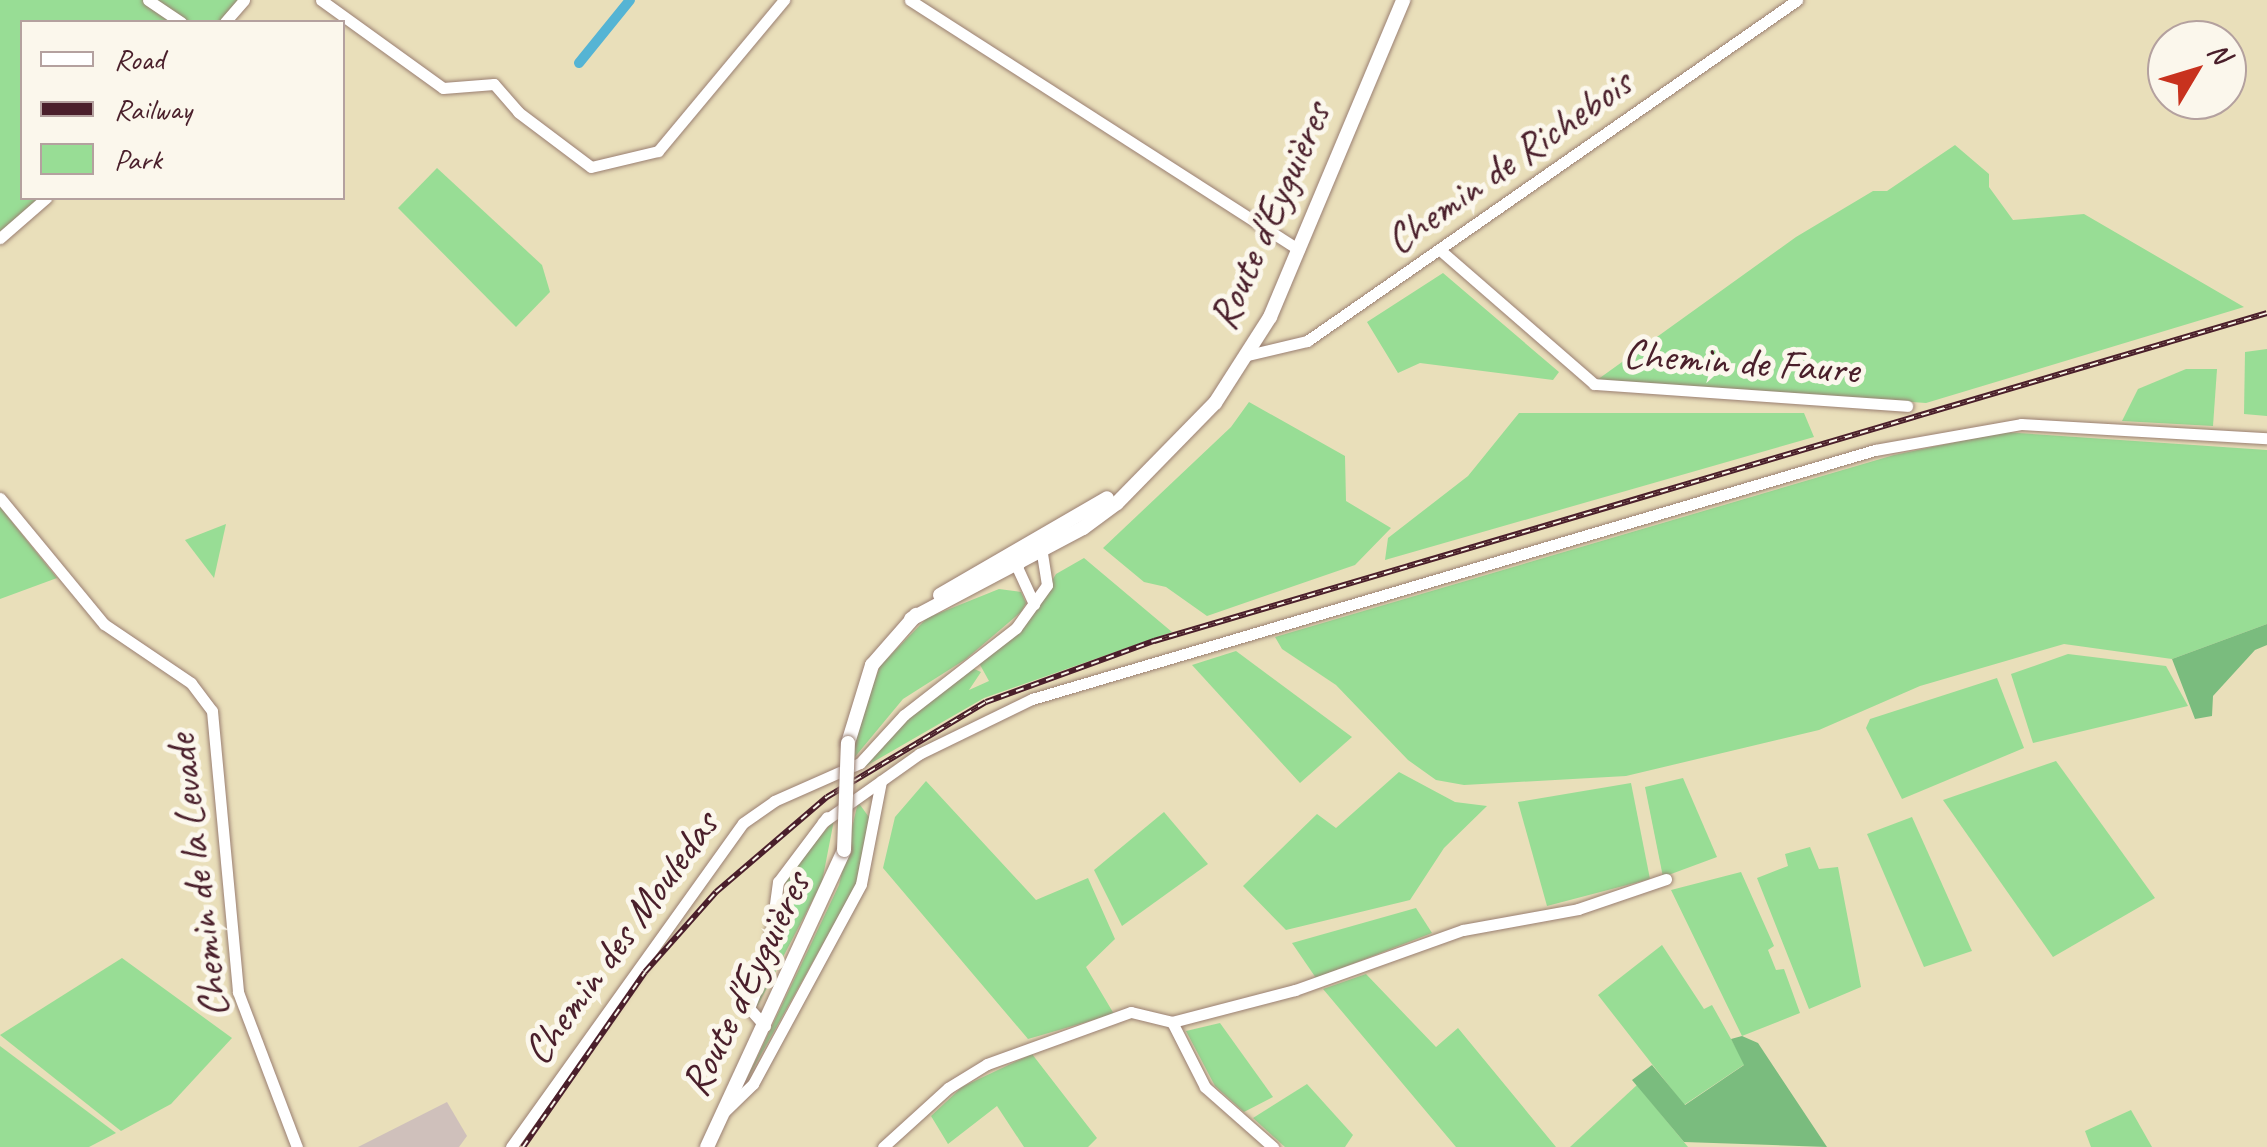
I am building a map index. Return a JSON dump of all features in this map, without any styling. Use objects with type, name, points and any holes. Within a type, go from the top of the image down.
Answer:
[{"type":"main road","name":"Route d'Eyguières","points":[[707,1147],[844,850],[848,743],[860,687],[891,637],[911,618],[1024,559],[1117,503],[1176,445],[1248,355],[1299,250],[1403,0]]},
{"type":"main road","name":"Route d'Eyguières","points":[[1024,559],[1176,445]]},
{"type":"street","points":[[148,0],[178,20]]},
{"type":"street","points":[[227,20],[244,0]]},
{"type":"street","points":[[321,0],[443,88],[494,84],[518,112],[591,167],[658,151],[784,0]]},
{"type":"street","points":[[910,0],[1299,250]]},
{"type":"street","name":"Chemin de Richebois","points":[[1248,355],[1307,341],[1797,0]]},
{"type":"street","points":[[0,238],[44,200]]},
{"type":"street","name":"Chemin de Faure","points":[[1440,250],[1594,384],[1907,406]]},
{"type":"street","points":[[765,1026],[749,1008],[767,962],[778,882],[823,822],[883,778],[1032,699],[1894,446],[2020,424],[2267,438]]},
{"type":"street","name":"Chemin de la Levade","points":[[0,498],[104,624],[191,683],[212,711],[238,992],[297,1147]]},
{"type":"street","points":[[1024,559],[1034,604]]},
{"type":"street","name":"Chemin des Mouledas","points":[[511,1147],[743,823],[774,801],[860,763],[904,714],[986,652],[1034,604],[1047,582],[1024,559]]},
{"type":"street","points":[[722,1114],[753,1084],[862,884],[883,778]]},
{"type":"street","points":[[883,1147],[948,1088],[987,1064],[1131,1012],[1172,1022],[1294,990],[1463,930],[1578,909],[1666,879]]},
{"type":"street","points":[[1172,1022],[1205,1087],[1272,1147]]},
{"type":"shaded area","points":[[447,1102],[467,1136],[459,1147],[358,1147]]},
{"type":"green space","points":[[0,0],[238,0],[221,20],[20,20],[20,200],[38,200],[0,236]]},
{"type":"green space","points":[[1955,145],[1989,174],[1989,187],[2013,220],[2084,214],[2244,307],[1926,403],[1597,380],[1796,237],[1873,191],[1887,191]]},
{"type":"green space","points":[[437,168],[542,265],[550,292],[516,327],[398,208]]},
{"type":"green space","points":[[1443,273],[1559,372],[1553,380],[1420,363],[1398,373],[1367,322]]},
{"type":"green space","points":[[2267,349],[2267,416],[2244,414],[2245,352]]},
{"type":"green space","points":[[2186,369],[2217,369],[2213,426],[2122,421],[2138,389]]},
{"type":"green space","points":[[1249,402],[1345,456],[1346,501],[1391,528],[1355,565],[1207,616],[1166,587],[1144,582],[1103,548],[1231,427]]},
{"type":"green space","points":[[1519,413],[1804,413],[1814,437],[1385,560],[1388,538],[1468,476]]},
{"type":"green space","points":[[2004,432],[2267,450],[2267,624],[2172,659],[2064,644],[1920,686],[1819,730],[1626,776],[1464,785],[1436,780],[1408,760],[1336,685],[1282,649],[1275,637],[1894,455]]},
{"type":"green space","points":[[0,507],[57,578],[0,599]]},
{"type":"green space","points":[[226,524],[214,578],[185,540]]},
{"type":"green space","points":[[1084,558],[1172,632],[984,698],[861,769],[921,704],[972,668],[981,672],[969,690],[989,681],[979,663],[1024,628],[1056,574]]},
{"type":"green space","points":[[999,589],[1021,592],[1026,603],[1021,612],[966,659],[903,699],[854,758],[855,735],[880,666],[927,618]]},
{"type":"green space","points":[[2267,624],[2267,645],[2255,650],[2213,696],[2212,716],[2195,719],[2172,659]]},
{"type":"green space","points":[[1236,651],[1352,737],[1300,783],[1192,665]]},
{"type":"green space","points":[[2068,654],[2166,666],[2188,706],[2033,743],[2011,674]]},
{"type":"green space","points":[[1997,678],[2024,748],[1902,799],[1866,728],[1870,719]]},
{"type":"green space","points":[[2056,761],[2155,898],[2053,957],[1943,800]]},
{"type":"green space","points":[[1399,772],[1455,802],[1487,806],[1444,848],[1410,900],[1286,930],[1243,886],[1317,814],[1336,828]]},
{"type":"green space","points":[[1683,778],[1717,857],[1663,877],[1645,787]]},
{"type":"green space","points":[[926,781],[1036,900],[1088,878],[1115,939],[1086,967],[1114,1014],[1028,1039],[883,868],[895,817]]},
{"type":"green space","points":[[1631,783],[1650,879],[1547,906],[1518,802]]},
{"type":"green space","points":[[858,802],[871,820],[856,885],[745,1083],[839,885]]},
{"type":"green space","points":[[1164,812],[1208,864],[1122,926],[1094,870]]},
{"type":"green space","points":[[1912,817],[1972,951],[1924,967],[1867,834]]},
{"type":"green space","points":[[834,820],[822,882],[756,1009],[779,916],[800,896],[783,881]]},
{"type":"green space","points":[[1810,847],[1819,869],[1838,867],[1861,987],[1809,1009],[1757,878],[1788,866],[1785,854]]},
{"type":"green space","points":[[1741,872],[1774,946],[1768,950],[1776,970],[1784,969],[1800,1013],[1742,1036],[1671,890]]},
{"type":"green space","points":[[1416,908],[1432,933],[1316,978],[1292,943]]},
{"type":"green space","points":[[1662,945],[1704,1009],[1712,1005],[1745,1064],[1684,1105],[1598,995]]},
{"type":"green space","points":[[122,958],[232,1038],[171,1104],[121,1131],[0,1035]]},
{"type":"green space","points":[[1366,974],[1436,1047],[1458,1028],[1556,1147],[1456,1147],[1323,989]]},
{"type":"green space","points":[[1220,1023],[1273,1097],[1244,1112],[1215,1086],[1186,1031]]},
{"type":"green space","points":[[1742,1036],[1758,1043],[1827,1147],[1684,1142],[1632,1080],[1652,1065],[1685,1105],[1744,1065],[1731,1039]]},
{"type":"green space","points":[[0,1046],[116,1133],[89,1147],[0,1147]]},
{"type":"green space","points":[[1032,1054],[1097,1138],[1088,1147],[1024,1147],[997,1106],[948,1144],[931,1116],[962,1087]]},
{"type":"green space","points":[[1307,1084],[1353,1135],[1345,1147],[1285,1147],[1253,1118]]},
{"type":"green space","points":[[1637,1085],[1688,1147],[1570,1147]]},
{"type":"green space","points":[[2131,1110],[2152,1147],[2091,1147],[2085,1131]]},
{"type":"waterway","points":[[579,63],[630,0]]},
{"type":"railway","points":[[523,1147],[645,972],[716,892],[827,797],[986,702],[1154,641],[2267,313]]}]
